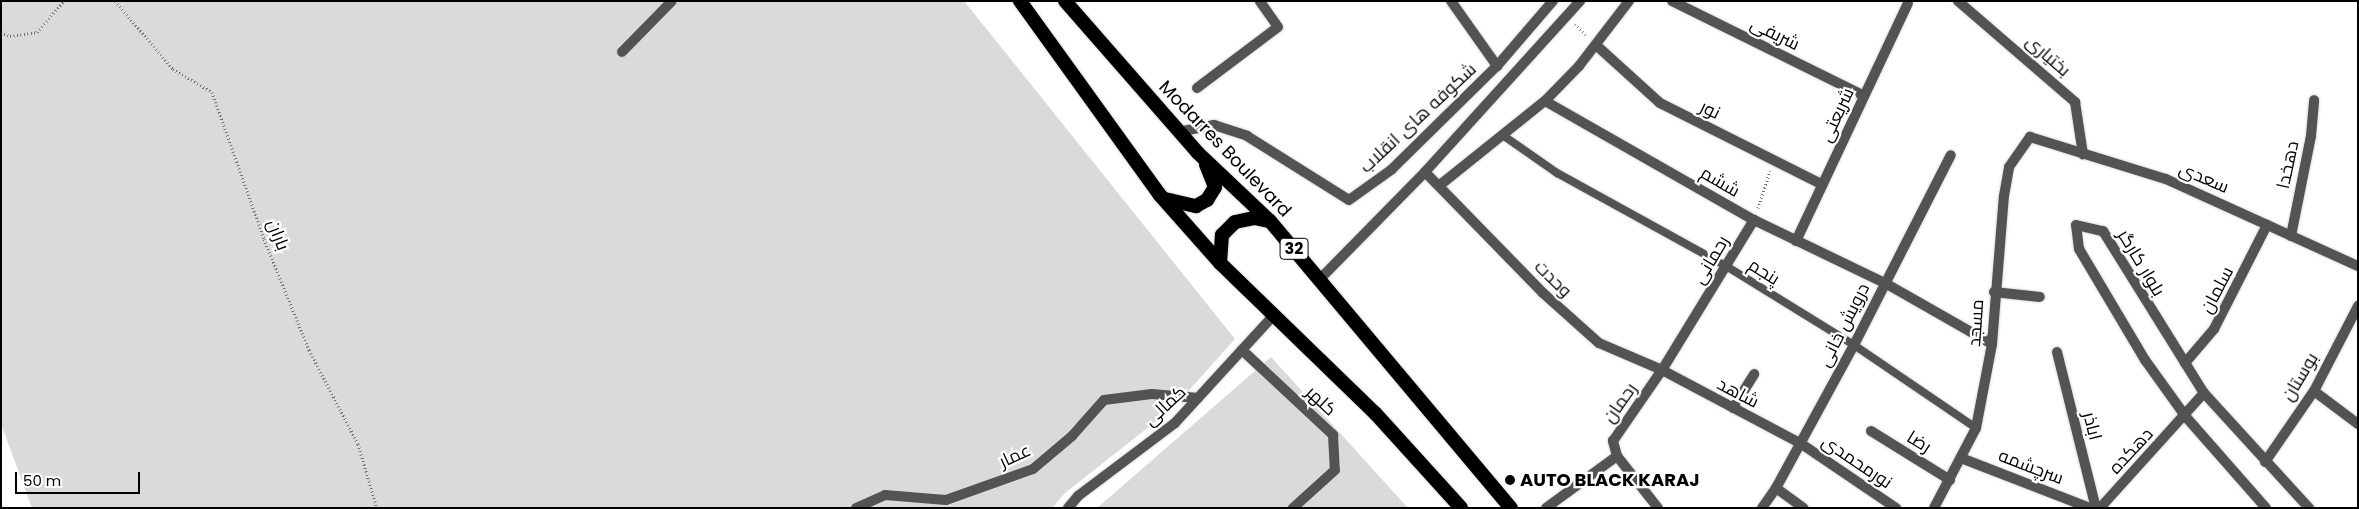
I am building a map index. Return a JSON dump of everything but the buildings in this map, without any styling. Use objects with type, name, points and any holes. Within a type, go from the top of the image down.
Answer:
[{"type":"highway","points":[[1020,1],[1162,198],[1220,263],[1375,413],[1461,508]]},
{"type":"highway","name":"Modarres Boulevard","points":[[1065,1],[1178,132],[1270,221],[1511,508]]},
{"type":"highway","points":[[1162,198],[1196,206],[1207,200],[1215,187],[1212,176],[1198,153]]},
{"type":"highway","points":[[1220,263],[1222,235],[1235,222],[1254,218],[1270,221]]},
{"type":"street","points":[[622,52],[672,1]]},
{"type":"street","points":[[1197,88],[1278,27],[1260,1]]},
{"type":"street","points":[[1451,1],[1497,66]]},
{"type":"street","name":"شکوفه های انقلاب","points":[[1178,132],[1214,125],[1247,136],[1349,200],[1391,170],[1497,66],[1553,1]]},
{"type":"street","name":"شکوفه های انقلاب","points":[[1319,280],[1425,172],[1580,1]]},
{"type":"street","points":[[1425,172],[1440,185],[1504,136],[1545,101],[1596,45],[1629,1]]},
{"type":"street","name":"شریفی","points":[[1672,1],[1864,96]]},
{"type":"street","name":"بختیاری","points":[[1958,1],[2075,102],[2084,154]]},
{"type":"street","name":"شریعتی","points":[[1796,241],[1908,3]]},
{"type":"street","name":"نور","points":[[1596,45],[1660,103],[1823,185]]},
{"type":"street","name":"دهخدا","points":[[2290,236],[2311,136],[2314,100]]},
{"type":"street","name":"ششم","points":[[1545,101],[1754,220],[1885,283],[1992,344]]},
{"type":"street","name":"سعدی","points":[[2030,137],[2166,179],[2358,266]]},
{"type":"street","name":"مسجد","points":[[1934,508],[1976,428],[1992,344],[1994,292],[2009,167],[2030,137]]},
{"type":"street","name":"درویش خانی","points":[[1762,508],[1776,488],[1854,345],[1951,155]]},
{"type":"street","name":"وحدت","points":[[1440,185],[1543,293],[1599,343],[1662,370]]},
{"type":"street","name":"رحمانی","points":[[1662,370],[1754,220]]},
{"type":"street","name":"بلوار کارگر","points":[[2266,508],[2186,417],[2145,360],[2079,249],[2076,225],[2103,231],[2204,393],[2309,508]]},
{"type":"street","name":"سلمان","points":[[2185,364],[2218,321],[2267,225]]},
{"type":"street","points":[[1994,292],[2040,297]]},
{"type":"street","name":"بوستان","points":[[2265,462],[2314,391],[2358,306]]},
{"type":"street","name":"کمالی","points":[[1068,508],[1078,496],[1175,423],[1273,316]]},
{"type":"street","name":"کلهر","points":[[1242,350],[1333,435],[1335,470],[1293,508]]},
{"type":"street","name":"اباذر","points":[[2057,352],[2098,508]]},
{"type":"street","name":"شاهد","points":[[1662,370],[1800,443]]},
{"type":"street","name":"رحمان","points":[[1617,456],[1613,441],[1662,370]]},
{"type":"street","points":[[1733,408],[1754,374]]},
{"type":"street","points":[[2314,391],[2358,424]]},
{"type":"street","name":"دهکده","points":[[2098,508],[2186,417],[2204,393]]},
{"type":"street","name":"عمار","points":[[856,508],[885,495],[946,500],[1033,469],[1072,436],[1104,400],[1152,394],[1198,398]]},
{"type":"street","name":"رضا","points":[[1871,431],[1950,480]]},
{"type":"street","name":"نورمحمدی","points":[[1800,443],[1896,508]]},
{"type":"street","points":[[1546,508],[1617,456],[1658,508]]},
{"type":"street","name":"سرچشمه","points":[[1961,458],[2090,508]]},
{"type":"street","points":[[1776,488],[1804,508]]},
{"type":"lane","name":"پنجم","points":[[1504,136],[1557,173],[1726,266],[1854,345],[1976,428]]},
{"type":"path","points":[[1,32],[10,36],[37,32],[64,1]]},
{"type":"path","name":"باران","points":[[115,1],[173,69],[212,92],[264,239],[309,350],[358,444],[377,508]]},
{"type":"path","points":[[1567,16],[1596,45]]},
{"type":"path","points":[[1754,220],[1774,160]]},
{"type":"shaded area","points":[[1,1],[964,1],[1235,339],[1174,407],[1065,493],[1052,508],[32,508],[1,424]]},
{"type":"shaded area","points":[[1271,357],[1408,508],[1097,508]]},
{"type":"place","name":"AUTO BLACK KARAJ","points":[[1510,480]]}]
